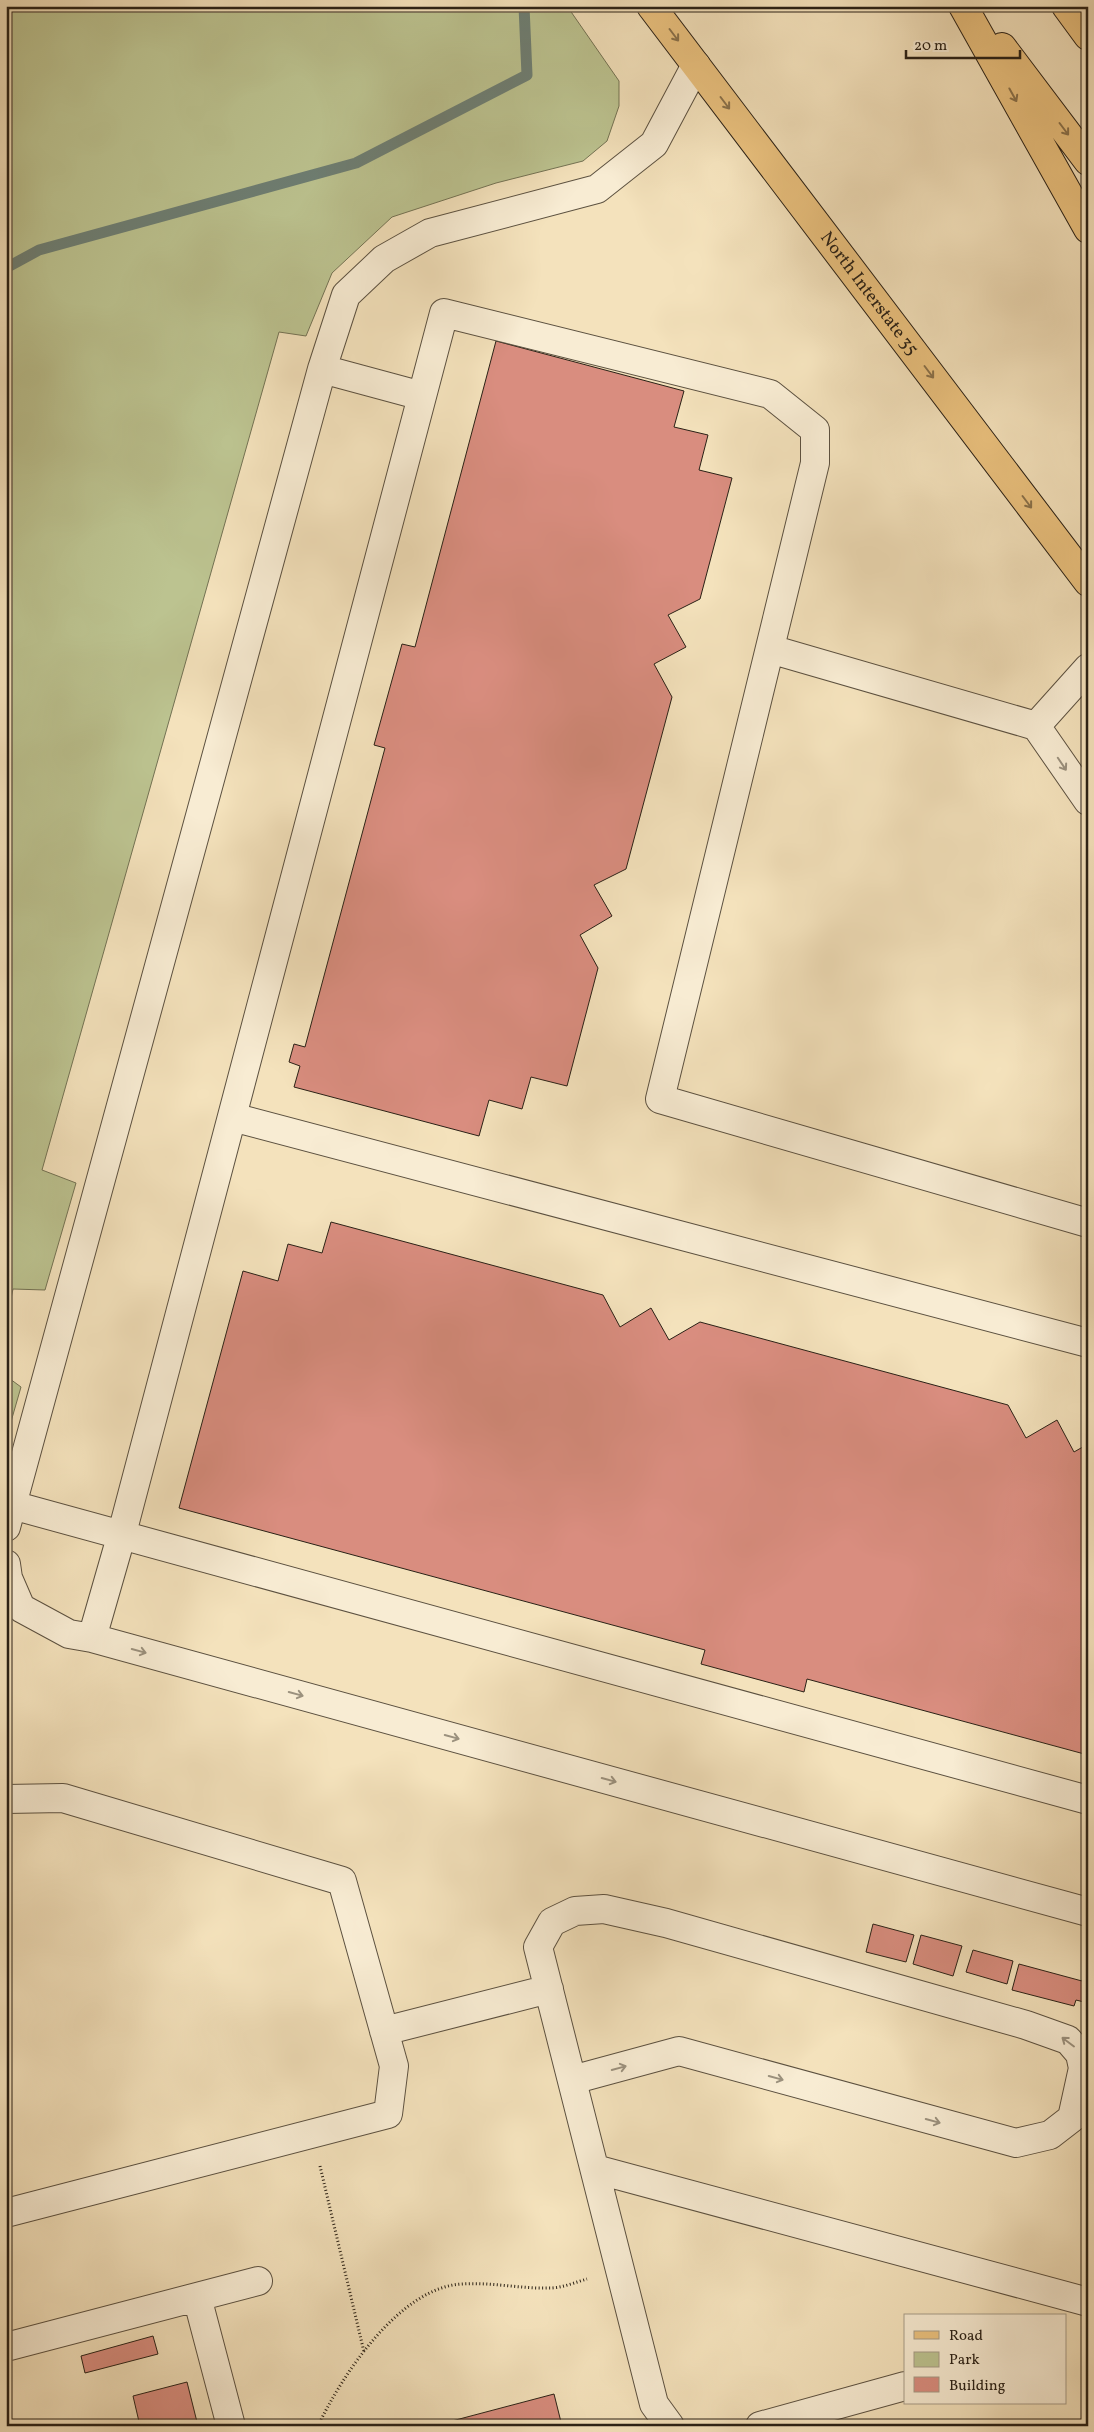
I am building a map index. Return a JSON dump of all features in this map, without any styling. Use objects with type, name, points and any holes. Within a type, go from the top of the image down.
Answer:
[{"type":"main road","name":"North Interstate 35","points":[[652,6],[1088,582]]},
{"type":"main road","points":[[963,6],[1088,228]]},
{"type":"main road","points":[[972,6],[1088,161]]},
{"type":"main road","points":[[1066,6],[1088,36]]},
{"type":"main road","points":[[1075,6],[1088,21]]},
{"type":"lane","points":[[696,65],[654,144],[596,189],[430,233],[384,259],[346,295],[322,369],[9,1516],[122,1537],[1088,1800]]},
{"type":"lane","points":[[92,1638],[122,1537],[444,313],[770,394],[814,430],[815,464],[660,1098],[1088,1223]]},
{"type":"lane","points":[[322,369],[422,396]]},
{"type":"lane","points":[[770,649],[1036,726],[1088,801]]},
{"type":"lane","points":[[1036,726],[1088,668]]},
{"type":"lane","points":[[232,1117],[1088,1343]]},
{"type":"lane","points":[[6,1564],[8,1578],[21,1608],[69,1634],[92,1638],[1088,1912]]},
{"type":"lane","points":[[6,1799],[63,1798],[342,1881],[394,2066],[388,2114],[6,2213]]},
{"type":"lane","points":[[572,2080],[679,2051],[1016,2143],[1050,2135],[1072,2118],[1083,2068],[1080,2054],[1068,2040],[1051,2034],[666,1923],[604,1908],[576,1910],[552,1922],[538,1947],[654,2404],[670,2426]]},
{"type":"lane","points":[[384,2031],[549,1989]]},
{"type":"lane","points":[[595,2169],[1088,2302]]},
{"type":"lane","points":[[6,2347],[258,2281]]},
{"type":"lane","points":[[197,2296],[231,2426]]},
{"type":"lane","points":[[760,2426],[904,2386]]},
{"type":"path","points":[[312,2134],[364,2353]]},
{"type":"path","points":[[318,2426],[343,2380],[378,2334],[407,2308],[434,2290],[462,2284],[552,2288],[621,2271]]},
{"type":"path","points":[[323,2426],[338,2426]]},
{"type":"green space","points":[[6,6],[567,6],[619,81],[619,106],[607,141],[583,161],[496,183],[392,217],[332,273],[306,336],[279,332],[42,1170],[76,1183],[45,1290],[13,1289],[6,1322]]},
{"type":"green space","points":[[6,1376],[21,1387],[6,1439]]},
{"type":"building","points":[[496,341],[684,391],[674,427],[708,435],[699,470],[732,478],[700,599],[668,615],[686,647],[654,664],[672,697],[626,869],[594,885],[612,916],[580,935],[598,968],[567,1086],[531,1077],[522,1109],[489,1100],[479,1136],[294,1087],[300,1066],[289,1062],[294,1044],[305,1047],[385,748],[374,745],[402,644],[415,647]]},
{"type":"building","points":[[331,1222],[603,1295],[620,1327],[651,1308],[669,1340],[700,1322],[1008,1405],[1026,1438],[1057,1420],[1074,1452],[1088,1444],[1088,1755],[807,1679],[804,1692],[701,1664],[705,1650],[179,1508],[243,1271],[278,1281],[288,1244],[322,1253]]},
{"type":"building","points":[[873,1924],[914,1935],[906,1962],[866,1952]]},
{"type":"building","points":[[921,1935],[962,1946],[953,1976],[913,1964]]},
{"type":"building","points":[[973,1950],[1013,1961],[1007,1984],[966,1972]]},
{"type":"building","points":[[1019,1964],[1082,1981],[1084,1974],[1088,1975],[1088,2003],[1076,2000],[1074,2006],[1012,1990]]},
{"type":"building","points":[[153,2336],[158,2354],[85,2373],[81,2356]]},
{"type":"building","points":[[187,2382],[198,2426],[140,2426],[133,2396]]},
{"type":"building","points":[[554,2394],[562,2426],[433,2426]]},
{"type":"waterway","points":[[6,268],[39,250],[356,163],[527,75],[524,6]]}]
